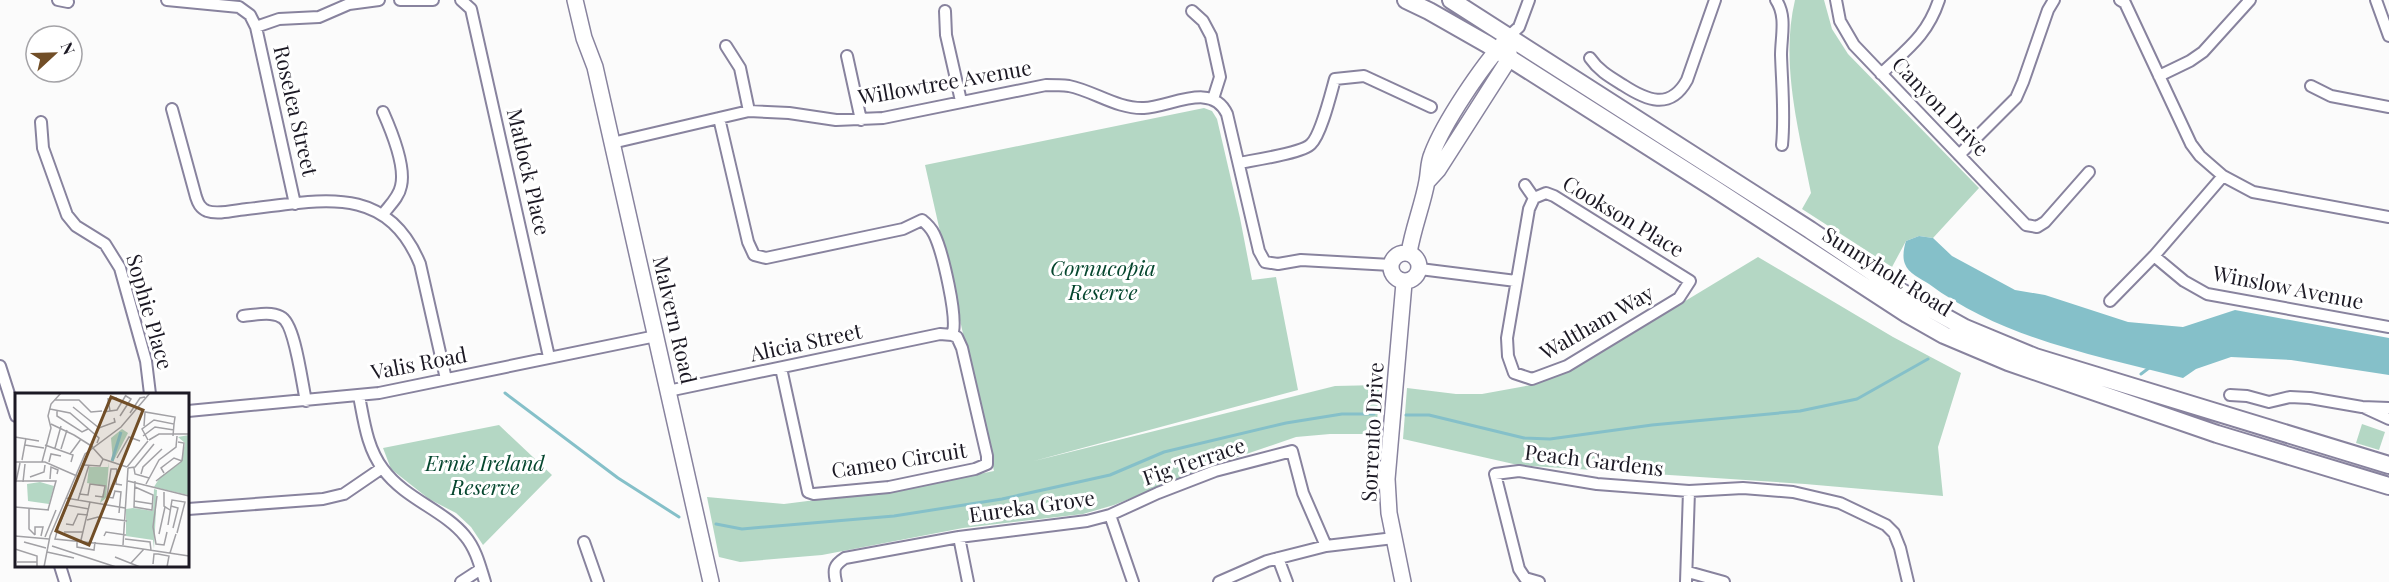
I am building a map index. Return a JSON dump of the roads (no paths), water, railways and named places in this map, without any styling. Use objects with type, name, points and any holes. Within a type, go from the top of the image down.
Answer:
[{"type":"main road","name":"Sunnyholt Road","points":[[1406,0],[1438,16],[1503,55],[1907,314],[1944,335],[1991,356],[2206,430],[2389,486]]},
{"type":"main road","name":"Sunnyholt Road","points":[[1451,0],[1780,211],[1909,297],[1965,328],[2043,359],[2389,465]]},
{"type":"street","points":[[167,0],[240,7],[250,15],[256,27],[279,19],[319,17],[350,4],[379,0]]},
{"type":"street","points":[[403,1],[433,0]]},
{"type":"street","name":"Matlock Place","points":[[460,0],[471,9],[549,357]]},
{"type":"street","name":"Malvern Road","points":[[575,0],[584,38],[595,67],[711,582]]},
{"type":"street","name":"Malvern Road","points":[[586,0],[593,38],[595,67]]},
{"type":"street","points":[[1409,253],[1427,182],[1438,170],[1503,55],[1508,37],[1519,27],[1529,0]]},
{"type":"street","points":[[1590,57],[1597,69],[1640,96],[1651,100],[1672,97],[1682,89],[1687,80],[1715,0]]},
{"type":"street","points":[[1776,0],[1783,20],[1782,145]]},
{"type":"street","name":"Canyon Drive","points":[[1836,0],[1837,11],[1845,32],[1854,45],[2022,222],[2034,231],[2045,222],[2089,172]]},
{"type":"street","points":[[1881,74],[1923,34],[1939,0]]},
{"type":"street","points":[[1959,155],[2016,98],[2048,10],[2054,0]]},
{"type":"street","points":[[2159,76],[2190,61],[2203,51],[2250,0]]},
{"type":"street","points":[[2376,0],[2389,36]]},
{"type":"street","points":[[2123,1],[2192,144],[2200,156],[2223,176],[2242,188],[2263,195],[2389,217]]},
{"type":"street","points":[[945,11],[946,35],[962,101]]},
{"type":"street","points":[[1192,11],[1206,25],[1214,46],[1220,77],[1213,99],[1222,104],[1227,114],[1259,251],[1265,262],[1278,264],[1301,260],[1391,265]]},
{"type":"street","name":"Roselea Street","points":[[256,27],[296,204]]},
{"type":"street","points":[[726,46],[740,68],[749,111]]},
{"type":"street","points":[[847,56],[861,120]]},
{"type":"street","points":[[1239,163],[1303,149],[1313,143],[1330,100],[1335,79],[1364,76],[1431,107]]},
{"type":"street","name":"Willowtree Avenue","points":[[612,143],[749,111],[861,120],[883,118],[1046,85],[1070,86],[1134,108],[1151,107],[1197,97],[1213,99]]},
{"type":"street","points":[[2311,86],[2331,96],[2389,107]]},
{"type":"street","points":[[172,109],[200,206],[207,211],[221,212],[339,202],[357,204],[383,213],[404,234],[420,264],[446,379]]},
{"type":"street","points":[[382,112],[392,130],[402,176],[399,193],[383,213]]},
{"type":"street","points":[[719,118],[748,242],[754,255],[760,258],[903,230],[922,220],[933,231],[943,260],[954,320],[952,335]]},
{"type":"street","name":"Sophie Place","points":[[41,122],[43,148],[67,215],[76,226],[105,244],[120,268],[146,361],[150,393]]},
{"type":"street","points":[[2110,301],[2154,256],[2223,176]]},
{"type":"street","name":"Cookson Place","points":[[1525,185],[1534,198]]},
{"type":"street","name":"Cookson Place","points":[[1514,374],[1508,356],[1507,338],[1529,209],[1534,198],[1546,193],[1554,196],[1690,281]]},
{"type":"street","points":[[1409,253],[1418,260],[1419,269],[1414,279],[1404,282],[1393,275],[1391,265],[1398,255],[1409,253]]},
{"type":"street","name":"Winslow Avenue","points":[[2154,256],[2195,288],[2213,296],[2389,327]]},
{"type":"street","points":[[1419,269],[1516,281]]},
{"type":"street","name":"Waltham Way","points":[[1514,374],[1536,379],[1576,362],[1679,298],[1690,281]]},
{"type":"street","name":"Sorrento Drive","points":[[1403,582],[1389,503],[1387,468],[1404,282]]},
{"type":"street","points":[[243,316],[270,314],[285,319],[291,333],[306,401]]},
{"type":"street","name":"Alicia Street","points":[[669,391],[940,334],[952,335]]},
{"type":"street","name":"Cameo Circuit","points":[[781,368],[808,492],[814,495],[889,487],[975,469],[987,464],[962,348],[957,338],[952,335]]},
{"type":"street","name":"Valis Road","points":[[189,411],[359,396],[656,336]]},
{"type":"street","points":[[1,371],[15,413]]},
{"type":"street","points":[[2230,395],[2247,396],[2269,402],[2290,397],[2362,407],[2389,408]]},
{"type":"street","points":[[359,396],[372,450],[382,468],[394,482],[464,535],[474,550],[485,582]]},
{"type":"street","points":[[2362,407],[2380,417],[2389,419]]},
{"type":"street","name":"Fig Terrace","points":[[1110,515],[1215,471],[1292,451],[1303,493],[1326,546]]},
{"type":"street","points":[[189,509],[323,499],[344,494],[382,468]]},
{"type":"street","name":"Peach Gardens","points":[[1539,582],[1526,578],[1519,569],[1495,474],[1519,471],[1597,483],[1689,491],[1731,487],[1793,492],[1849,505],[1886,525],[1898,541],[1908,582]]},
{"type":"street","points":[[1689,491],[1687,577],[1724,582]]},
{"type":"street","points":[[1110,515],[1133,582]]},
{"type":"street","name":"Eureka Grove","points":[[836,582],[833,570],[836,564],[845,558],[959,537],[1087,521],[1110,515]]},
{"type":"street","points":[[959,537],[968,582]]},
{"type":"street","points":[[1219,582],[1278,558],[1326,546],[1394,538]]},
{"type":"street","points":[[584,542],[598,582]]},
{"type":"street","points":[[1278,558],[1287,582]]},
{"type":"street","points":[[60,567],[64,582]]},
{"type":"street","points":[[462,582],[481,569]]},
{"type":"water","points":[[1919,236],[1933,238],[1952,256],[2015,290],[2045,295],[2128,322],[2183,327],[2235,310],[2389,338],[2389,375],[2291,360],[2231,357],[2196,369],[2183,378],[2083,353],[1988,319],[1958,303],[1912,273],[1903,255],[1906,241]]},
{"type":"waterway","points":[[1406,415],[1429,415],[1524,438],[1550,439],[1652,425],[1800,411],[1857,399],[1928,359]]},
{"type":"waterway","points":[[2141,374],[2149,368]]},
{"type":"waterway","points":[[505,393],[618,478],[679,517]]},
{"type":"waterway","points":[[716,524],[742,529],[894,516],[1002,499],[1110,475],[1164,452],[1286,423],[1342,414],[1374,414]]},
{"type":"park label","name":"Cornucopia Reserve","points":[[1103,281]]},
{"type":"park label","name":"Ernie Ireland Reserve","points":[[485,476]]}]
